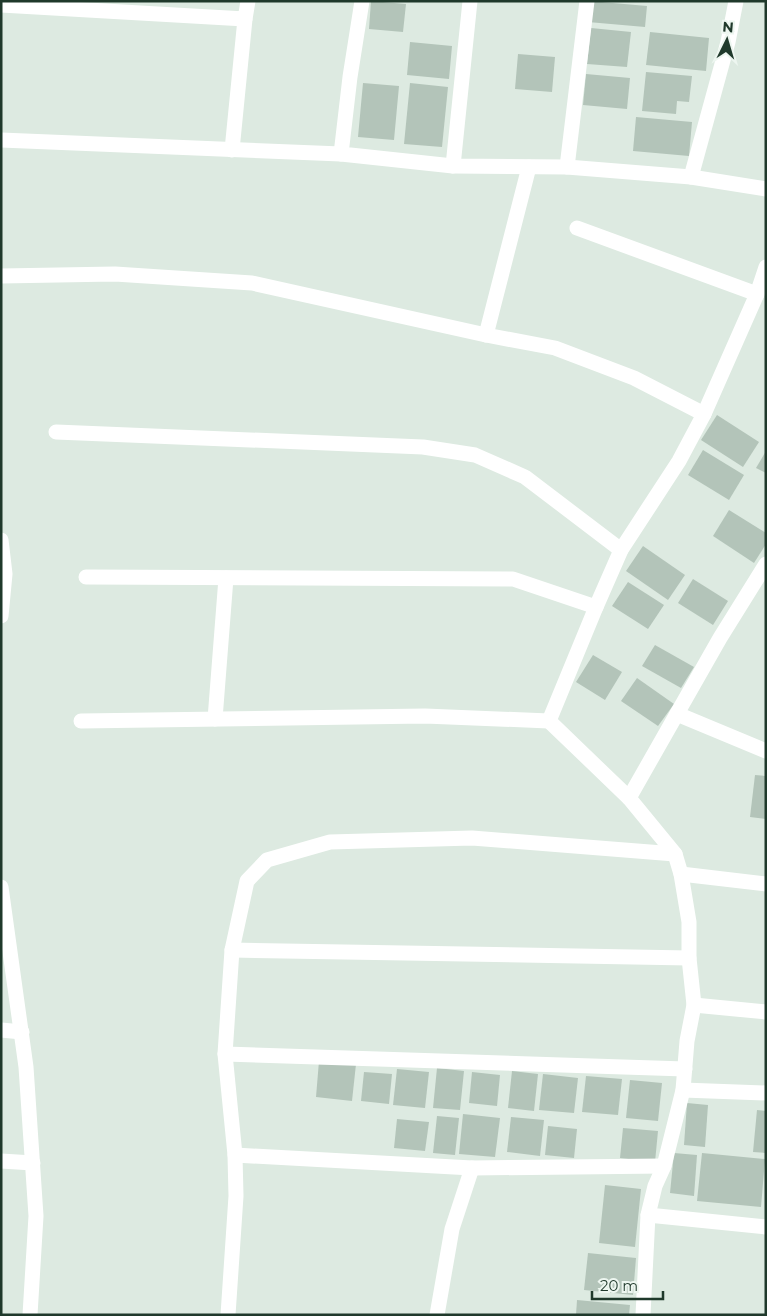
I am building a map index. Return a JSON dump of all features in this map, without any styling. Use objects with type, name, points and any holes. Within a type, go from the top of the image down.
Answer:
[{"type":"street","points":[[232,150],[248,1]]},
{"type":"street","points":[[340,154],[362,1]]},
{"type":"street","points":[[454,166],[470,1]]},
{"type":"street","points":[[567,167],[587,1]]},
{"type":"street","points":[[691,177],[728,42],[736,1]]},
{"type":"street","points":[[1,5],[245,19]]},
{"type":"street","points":[[1,140],[340,154],[454,166],[567,167],[691,177],[766,188]]},
{"type":"street","points":[[486,335],[529,167]]},
{"type":"street","points":[[576,228],[757,294]]},
{"type":"street","points":[[549,721],[621,550],[679,461],[704,414],[757,294],[766,267]]},
{"type":"street","points":[[1,276],[115,274],[252,283],[486,335],[555,348],[634,378],[704,414]]},
{"type":"street","points":[[56,432],[423,447],[475,454],[525,477],[621,550]]},
{"type":"street","points":[[1,540],[5,574],[1,616]]},
{"type":"street","points":[[629,798],[720,638],[766,564]]},
{"type":"street","points":[[86,577],[513,579],[596,607]]},
{"type":"street","points":[[215,719],[226,578]]},
{"type":"street","points":[[677,714],[766,751]]},
{"type":"street","points":[[81,721],[425,716],[549,721],[629,798],[674,854],[681,874],[689,922],[689,958],[694,1004],[687,1041],[682,1090],[664,1166],[655,1186],[648,1215],[643,1315]]},
{"type":"street","points":[[228,1315],[236,1196],[235,1155],[225,1054],[232,950],[247,882],[267,860],[330,842],[472,838],[674,854]]},
{"type":"street","points":[[681,874],[766,884]]},
{"type":"street","points":[[1,886],[26,1067],[36,1216],[30,1315]]},
{"type":"street","points":[[232,950],[689,958]]},
{"type":"street","points":[[694,1004],[766,1012]]},
{"type":"street","points":[[1,1030],[22,1032]]},
{"type":"street","points":[[225,1054],[685,1069]]},
{"type":"street","points":[[682,1090],[766,1093]]},
{"type":"street","points":[[235,1155],[472,1168],[664,1166]]},
{"type":"street","points":[[1,1160],[32,1163]]},
{"type":"street","points":[[437,1315],[452,1229],[472,1168]]},
{"type":"street","points":[[648,1215],[766,1227]]},
{"type":"building","points":[[371,1],[406,4],[403,32],[369,29]]},
{"type":"building","points":[[590,1],[647,6],[645,27],[588,22]]},
{"type":"building","points":[[591,28],[631,32],[627,67],[587,64]]},
{"type":"building","points":[[650,32],[709,38],[706,71],[646,65]]},
{"type":"building","points":[[410,42],[452,46],[449,79],[407,75]]},
{"type":"building","points":[[518,54],[555,57],[552,92],[515,89]]},
{"type":"building","points":[[646,72],[692,76],[689,102],[677,101],[676,114],[642,111]]},
{"type":"building","points":[[586,74],[630,78],[627,109],[583,105]]},
{"type":"building","points":[[363,83],[399,86],[394,140],[358,137]]},
{"type":"building","points":[[410,83],[448,87],[442,147],[404,144]]},
{"type":"building","points":[[636,117],[692,122],[689,156],[633,151]]},
{"type":"building","points":[[717,415],[759,442],[743,467],[701,440]]},
{"type":"building","points":[[703,450],[744,475],[729,500],[688,475]]},
{"type":"building","points":[[766,451],[766,473],[756,468]]},
{"type":"building","points":[[729,510],[766,533],[766,544],[754,563],[713,536]]},
{"type":"building","points":[[643,546],[685,575],[668,600],[626,571]]},
{"type":"building","points":[[693,579],[728,601],[713,625],[678,603]]},
{"type":"building","points":[[628,582],[664,605],[648,629],[612,606]]},
{"type":"building","points":[[655,645],[694,667],[681,688],[642,666]]},
{"type":"building","points":[[593,655],[622,672],[605,700],[576,682]]},
{"type":"building","points":[[637,678],[674,704],[658,726],[621,701]]},
{"type":"building","points":[[755,775],[766,776],[766,819],[750,817]]},
{"type":"building","points":[[319,1061],[356,1064],[352,1101],[316,1097]]},
{"type":"building","points":[[437,1068],[464,1071],[460,1110],[433,1108]]},
{"type":"building","points":[[397,1069],[429,1072],[425,1108],[393,1105]]},
{"type":"building","points":[[512,1071],[538,1074],[534,1111],[508,1108]]},
{"type":"building","points":[[364,1072],[392,1074],[389,1104],[361,1101]]},
{"type":"building","points":[[472,1072],[500,1075],[497,1106],[469,1103]]},
{"type":"building","points":[[543,1074],[578,1078],[574,1113],[539,1110]]},
{"type":"building","points":[[586,1076],[622,1079],[618,1115],[582,1112]]},
{"type":"building","points":[[630,1080],[662,1083],[658,1121],[626,1118]]},
{"type":"building","points":[[687,1103],[708,1105],[705,1147],[684,1145]]},
{"type":"building","points":[[757,1110],[766,1111],[766,1153],[753,1152]]},
{"type":"building","points":[[463,1114],[500,1118],[495,1157],[459,1154]]},
{"type":"building","points":[[437,1116],[459,1118],[455,1155],[433,1153]]},
{"type":"building","points":[[511,1117],[544,1120],[540,1156],[507,1152]]},
{"type":"building","points":[[397,1119],[429,1122],[425,1151],[394,1148]]},
{"type":"building","points":[[548,1126],[577,1129],[574,1158],[545,1155]]},
{"type":"building","points":[[623,1128],[658,1131],[655,1162],[620,1158]]},
{"type":"building","points":[[674,1153],[697,1155],[694,1196],[670,1193]]},
{"type":"building","points":[[702,1153],[765,1159],[761,1207],[697,1201]]},
{"type":"building","points":[[605,1185],[641,1189],[635,1247],[599,1243]]},
{"type":"building","points":[[588,1253],[636,1258],[633,1295],[584,1290]]},
{"type":"building","points":[[577,1300],[630,1305],[629,1315],[576,1315]]}]
